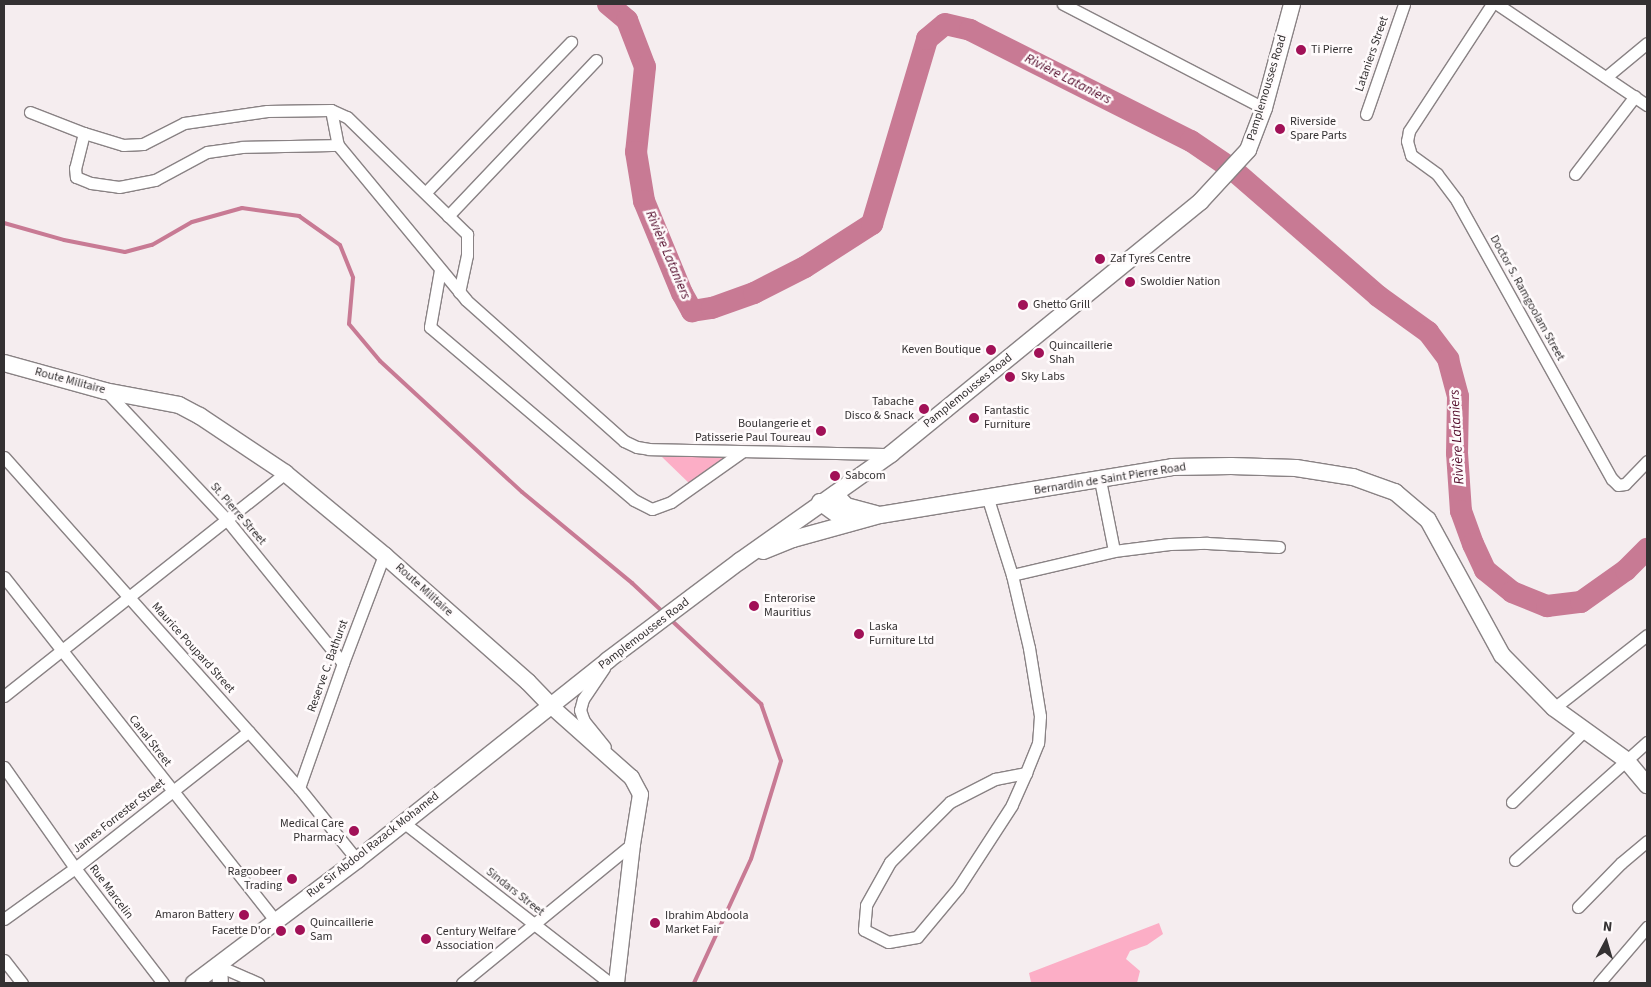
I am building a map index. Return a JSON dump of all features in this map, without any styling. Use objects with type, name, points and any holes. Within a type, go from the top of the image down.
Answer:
[{"type":"main road","name":"Pamplemousses Road","points":[[551,706],[608,660],[740,561],[820,502],[835,494],[891,454],[1200,202],[1248,150],[1264,108],[1292,4]]},
{"type":"main road","name":"Route Militaire","points":[[4,363],[105,391],[179,405],[200,416],[285,473],[384,554],[528,682],[551,706]]},
{"type":"main road","name":"Bernardin de Saint Pierre Road","points":[[740,561],[793,540],[880,515],[1172,468],[1296,468],[1353,477],[1395,492],[1428,520],[1502,656],[1554,708],[1626,760],[1647,785]]},
{"type":"main road","name":"Bernardin de Saint Pierre Road","points":[[835,494],[846,506],[880,515]]},
{"type":"main road","points":[[820,502],[849,523]]},
{"type":"main road","name":"Rue Sir Abdool Razack Mohamed","points":[[194,983],[220,966],[357,860],[551,706]]},
{"type":"street","points":[[1063,4],[1264,108]]},
{"type":"street","name":"Lataniers Street","points":[[1366,114],[1404,4]]},
{"type":"street","name":"Doctor S. Ramgoolam Street","points":[[1492,4],[1409,131],[1407,141],[1411,155],[1437,174],[1457,202],[1612,479],[1618,485],[1625,484],[1647,462]]},
{"type":"street","points":[[1497,4],[1647,105]]},
{"type":"street","points":[[426,192],[571,42]]},
{"type":"street","points":[[1606,77],[1647,43]]},
{"type":"street","points":[[448,216],[596,60]]},
{"type":"street","points":[[1575,174],[1634,96]]},
{"type":"street","points":[[331,110],[338,145],[459,292],[624,441],[636,447],[649,449],[891,454]]},
{"type":"street","points":[[30,112],[84,133],[123,145],[143,144],[184,123],[268,111],[331,110],[347,117],[467,234],[467,255],[459,292]]},
{"type":"street","points":[[84,133],[75,168],[76,176],[91,183],[119,187],[155,180],[207,152],[242,146],[338,145]]},
{"type":"street","points":[[440,270],[430,327],[634,500],[652,508],[671,502],[742,452]]},
{"type":"street","name":"St. Pierre Street","points":[[105,391],[227,520],[343,663]]},
{"type":"street","name":"Maurice Poupard Street","points":[[4,457],[299,788],[357,860]]},
{"type":"street","points":[[4,696],[130,598],[285,473]]},
{"type":"street","points":[[1100,480],[1114,551]]},
{"type":"street","points":[[988,499],[1012,575],[1029,648],[1040,716],[1038,743],[1026,772],[1012,805],[958,888],[917,937],[888,942],[864,930],[866,905],[890,862],[950,802],[995,779],[1026,772]]},
{"type":"street","points":[[1012,575],[1114,551],[1170,544],[1207,543],[1279,547]]},
{"type":"street","name":"Reserve C. Bathurst","points":[[299,788],[384,554]]},
{"type":"street","name":"Canal Street","points":[[4,577],[276,921]]},
{"type":"street","points":[[1554,708],[1647,635]]},
{"type":"street","points":[[608,660],[583,699],[580,710],[584,721],[616,761]]},
{"type":"street","name":"Route Militaire","points":[[551,706],[616,761],[631,777],[640,794],[632,844],[616,983]]},
{"type":"street","points":[[1512,802],[1585,730]]},
{"type":"street","name":"James Forrester Street","points":[[4,919],[75,868],[249,731]]},
{"type":"street","points":[[1515,860],[1647,742]]},
{"type":"street","name":"Rue Marcelin","points":[[4,768],[75,868],[163,983]]},
{"type":"street","name":"Sindars Street","points":[[403,822],[610,983]]},
{"type":"street","points":[[1578,907],[1621,862],[1647,841]]},
{"type":"street","points":[[462,983],[632,844]]},
{"type":"street","points":[[1599,983],[1647,927]]},
{"type":"street","points":[[4,960],[22,983]]},
{"type":"street","points":[[220,983],[220,966],[258,983]]},
{"type":"shaded area","points":[[662,457],[719,457],[724,459],[692,486]]},
{"type":"shaded area","points":[[1159,923],[1163,934],[1147,945],[1130,951],[1126,959],[1140,971],[1137,983],[1031,982],[1029,973]]},
{"type":"waterway","name":"Rivière Lataniers","points":[[608,4],[627,20],[645,67],[636,152],[644,201],[682,293],[692,311],[712,308],[754,293],[805,267],[872,224],[927,39],[945,24],[970,30],[1191,141],[1232,169],[1378,296],[1428,332],[1448,359],[1458,397],[1457,453],[1461,511],[1485,570],[1512,592],[1547,606],[1581,602],[1626,570],[1647,549]]},
{"type":"waterway","points":[[4,223],[64,240],[125,252],[152,245],[192,222],[242,208],[299,216],[340,245],[353,278],[349,324],[380,361],[522,492],[632,583],[663,612]]},
{"type":"waterway","points":[[670,619],[761,704],[781,761],[751,859],[694,983]]},
{"type":"place","name":"Ti Pierre","points":[[1301,50]]},
{"type":"place","name":"Riverside Spare Parts","points":[[1280,129]]},
{"type":"place","name":"Zaf Tyres Centre","points":[[1100,259]]},
{"type":"place","name":"Swoldier Nation","points":[[1130,282]]},
{"type":"place","name":"Ghetto Grill","points":[[1023,305]]},
{"type":"place","name":"Keven Boutique","points":[[991,350]]},
{"type":"place","name":"Quincaillerie Shah","points":[[1039,353]]},
{"type":"place","name":"Sky Labs","points":[[1010,377]]},
{"type":"place","name":"Tabache Disco & Snack","points":[[924,409]]},
{"type":"place","name":"Fantastic Furniture","points":[[974,418]]},
{"type":"place","name":"Boulangerie et Patisserie Paul Toureau","points":[[821,431]]},
{"type":"place","name":"Sabcom","points":[[835,476]]},
{"type":"place","name":"Enterorise Mauritius","points":[[754,606]]},
{"type":"place","name":"Laska Furniture Ltd","points":[[859,634]]},
{"type":"place","name":"Medical Care Pharmacy","points":[[354,831]]},
{"type":"place","name":"Ragoobeer Trading","points":[[292,879]]},
{"type":"place","name":"Amaron Battery","points":[[244,915]]},
{"type":"place","name":"Ibrahim Abdoola Market Fair","points":[[655,923]]},
{"type":"place","name":"Quincaillerie Sam","points":[[300,930]]},
{"type":"place","name":"Facette D'or","points":[[281,931]]},
{"type":"place","name":"Century Welfare Association","points":[[426,939]]}]
